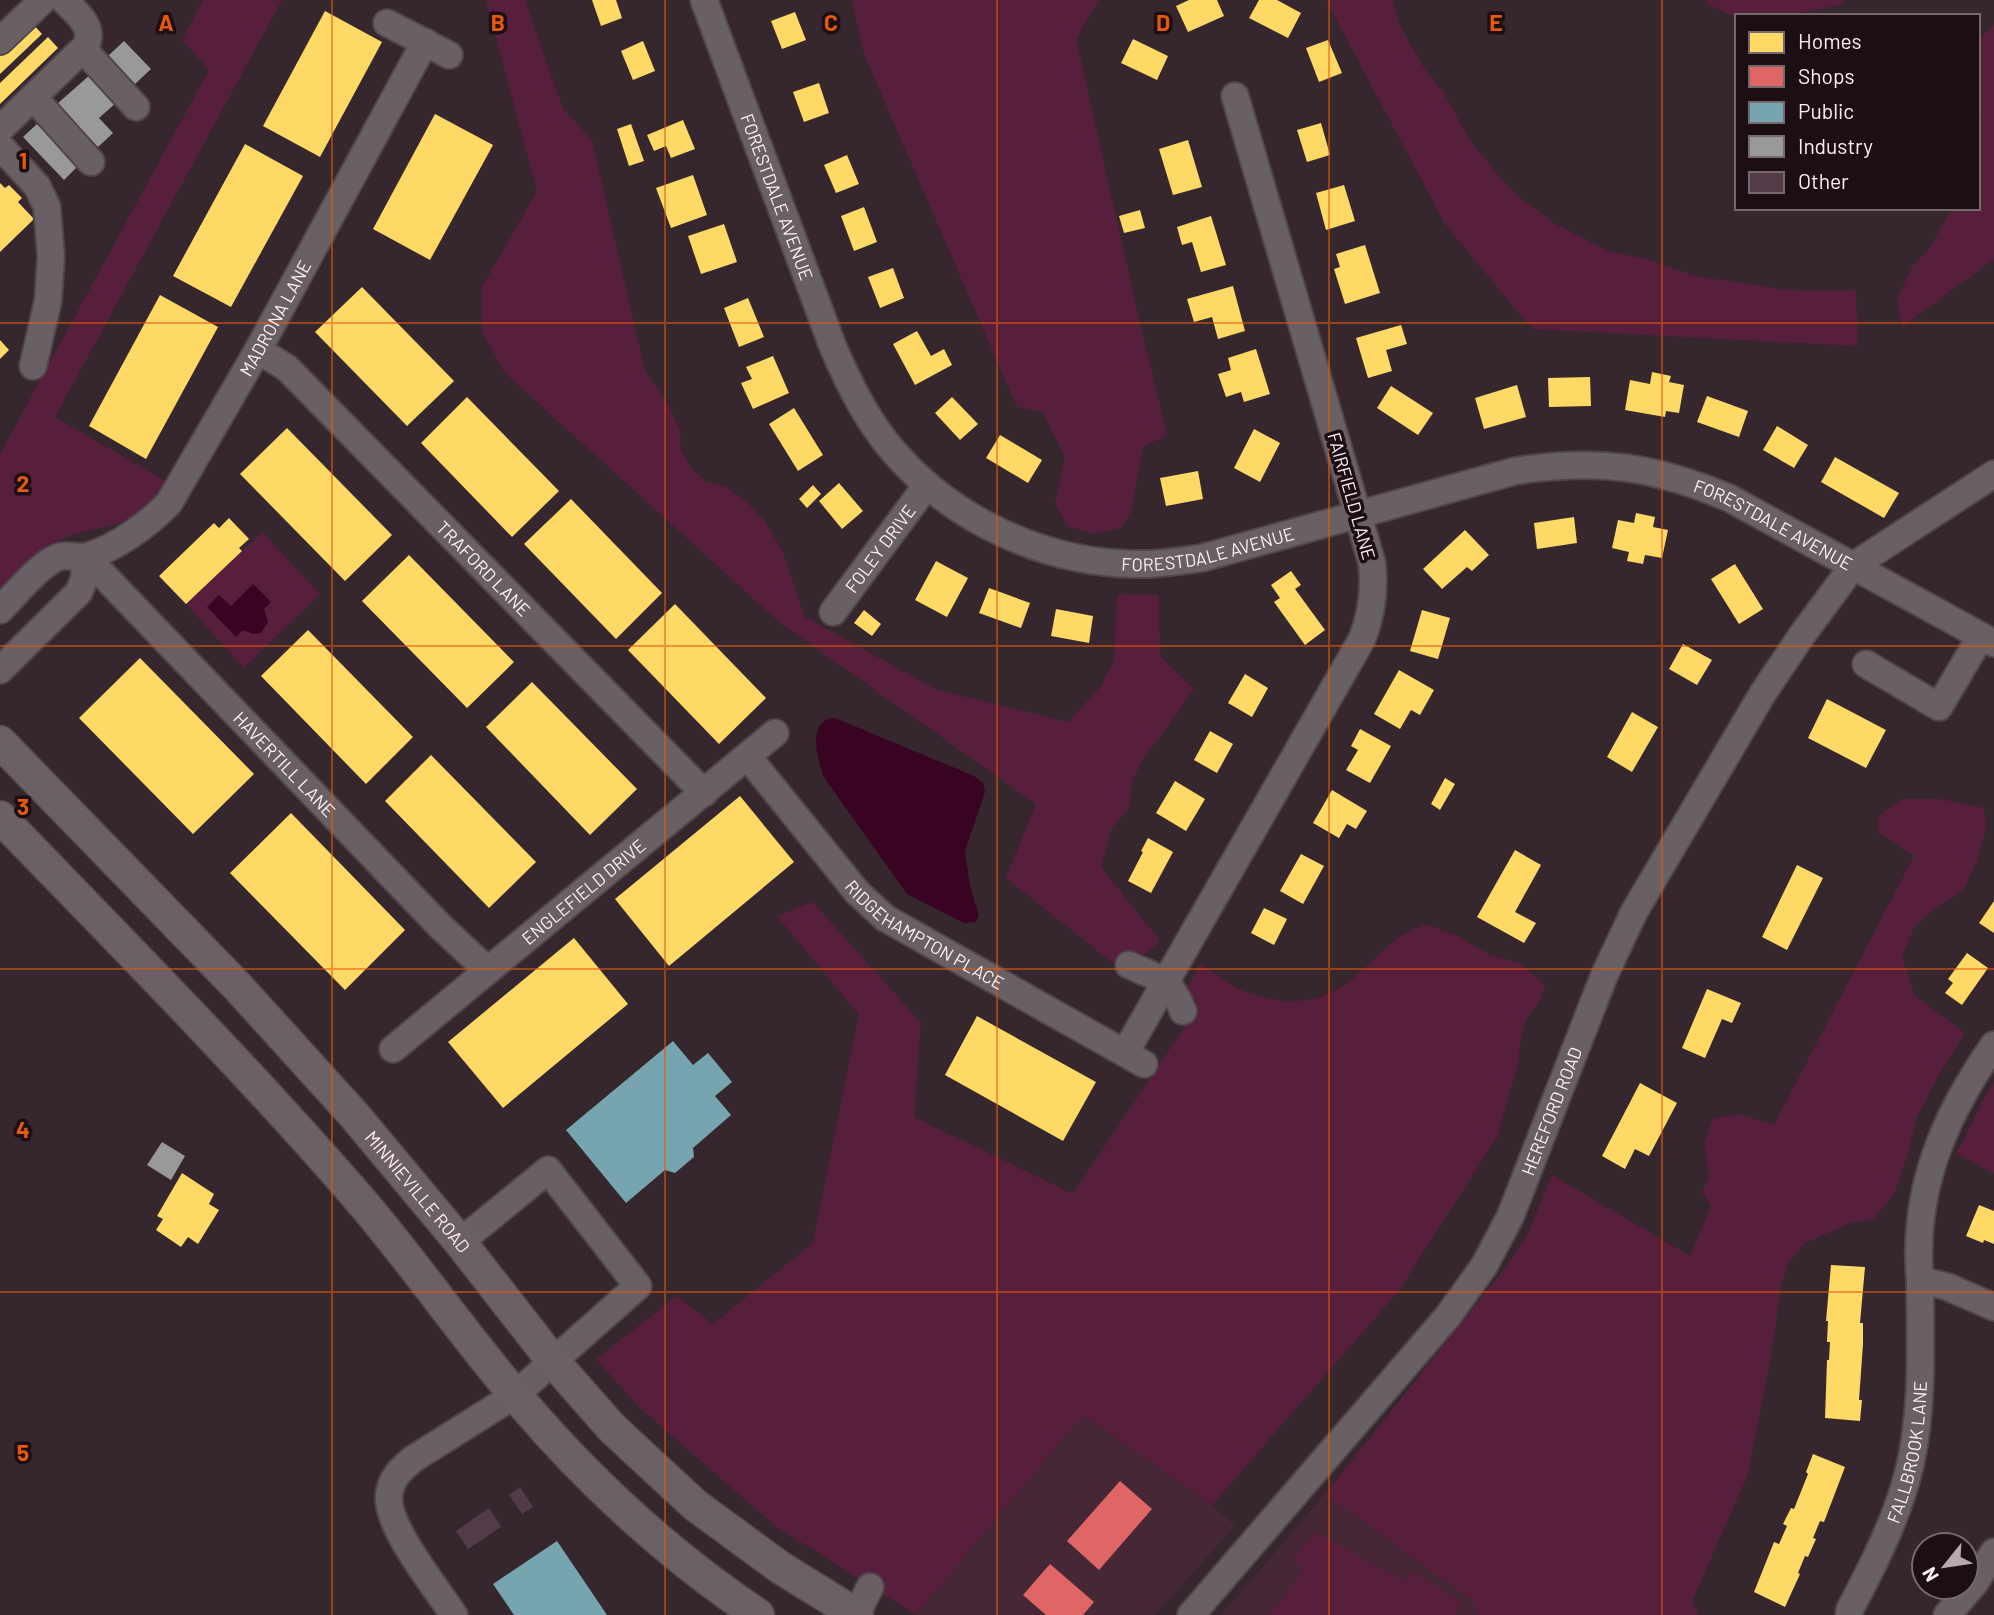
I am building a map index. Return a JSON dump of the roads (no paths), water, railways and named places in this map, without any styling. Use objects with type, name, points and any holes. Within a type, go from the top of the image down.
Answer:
[{"type":"main road","name":"MINNIEVILLE ROAD","points":[[0,742],[237,986],[354,1115],[460,1242],[552,1360],[612,1428],[695,1505],[781,1568],[857,1615]]},
{"type":"main road","points":[[0,817],[211,1035],[362,1202],[515,1395],[560,1446],[623,1509],[668,1549],[758,1615]]},
{"type":"street","points":[[0,41],[46,0],[87,24],[89,39],[83,49],[0,129]]},
{"type":"street","name":"FORESTDALE AVENUE","points":[[704,0],[850,387],[894,452],[928,485],[981,522],[1017,539],[1093,561],[1163,563],[1202,558],[1515,471],[1555,464],[1606,465],[1652,471],[1691,482],[1729,498],[1988,640]]},
{"type":"street","points":[[387,23],[449,55]]},
{"type":"street","name":"MADRONA LANE","points":[[0,610],[50,562],[62,556],[86,557],[136,532],[169,503],[258,350],[425,42]]},
{"type":"street","points":[[83,49],[135,107]]},
{"type":"street","name":"FAIRFIELD LANE","points":[[1134,1059],[1165,981],[1362,639],[1369,621],[1373,597],[1374,578],[1357,515],[1234,96]]},
{"type":"street","points":[[33,97],[91,162]]},
{"type":"street","points":[[0,146],[37,186],[47,207],[51,256],[48,301],[33,366]]},
{"type":"street","name":"TRAFORD LANE","points":[[258,350],[287,368],[704,793]]},
{"type":"street","points":[[1853,566],[1994,474]]},
{"type":"street","name":"FOLEY DRIVE","points":[[833,612],[928,485]]},
{"type":"street","points":[[0,670],[79,592],[84,579],[86,557]]},
{"type":"street","name":"HAVERTILL LANE","points":[[86,557],[440,926],[487,970]]},
{"type":"street","name":"HEREFORD ROAD","points":[[1191,1615],[1448,1316],[1484,1266],[1510,1217],[1604,976],[1634,912],[1763,694],[1808,626],[1853,566]]},
{"type":"street","points":[[1866,664],[1939,706],[1988,640]]},
{"type":"street","name":"ENGLEFIELD DRIVE","points":[[393,1049],[775,733]]},
{"type":"street","name":"RIDGEHAMPTON PLACE","points":[[748,757],[857,892],[885,918],[1134,1059]]},
{"type":"street","points":[[1129,965],[1165,981],[1173,989],[1183,1011]]},
{"type":"street","name":"FALLBROOK LANE","points":[[1849,1615],[1896,1509],[1914,1446],[1920,1382],[1921,1220],[1924,1193],[1950,1116],[1969,1080],[1994,1045]]},
{"type":"street","points":[[454,1615],[397,1529],[388,1497],[392,1483],[400,1470],[413,1459],[515,1395],[638,1286],[548,1171],[460,1242]]},
{"type":"street","points":[[1920,1280],[1948,1287],[1994,1307]]},
{"type":"street","points":[[1947,1615],[1974,1584],[1994,1552]]},
{"type":"street","points":[[857,1615],[870,1587]]}]
